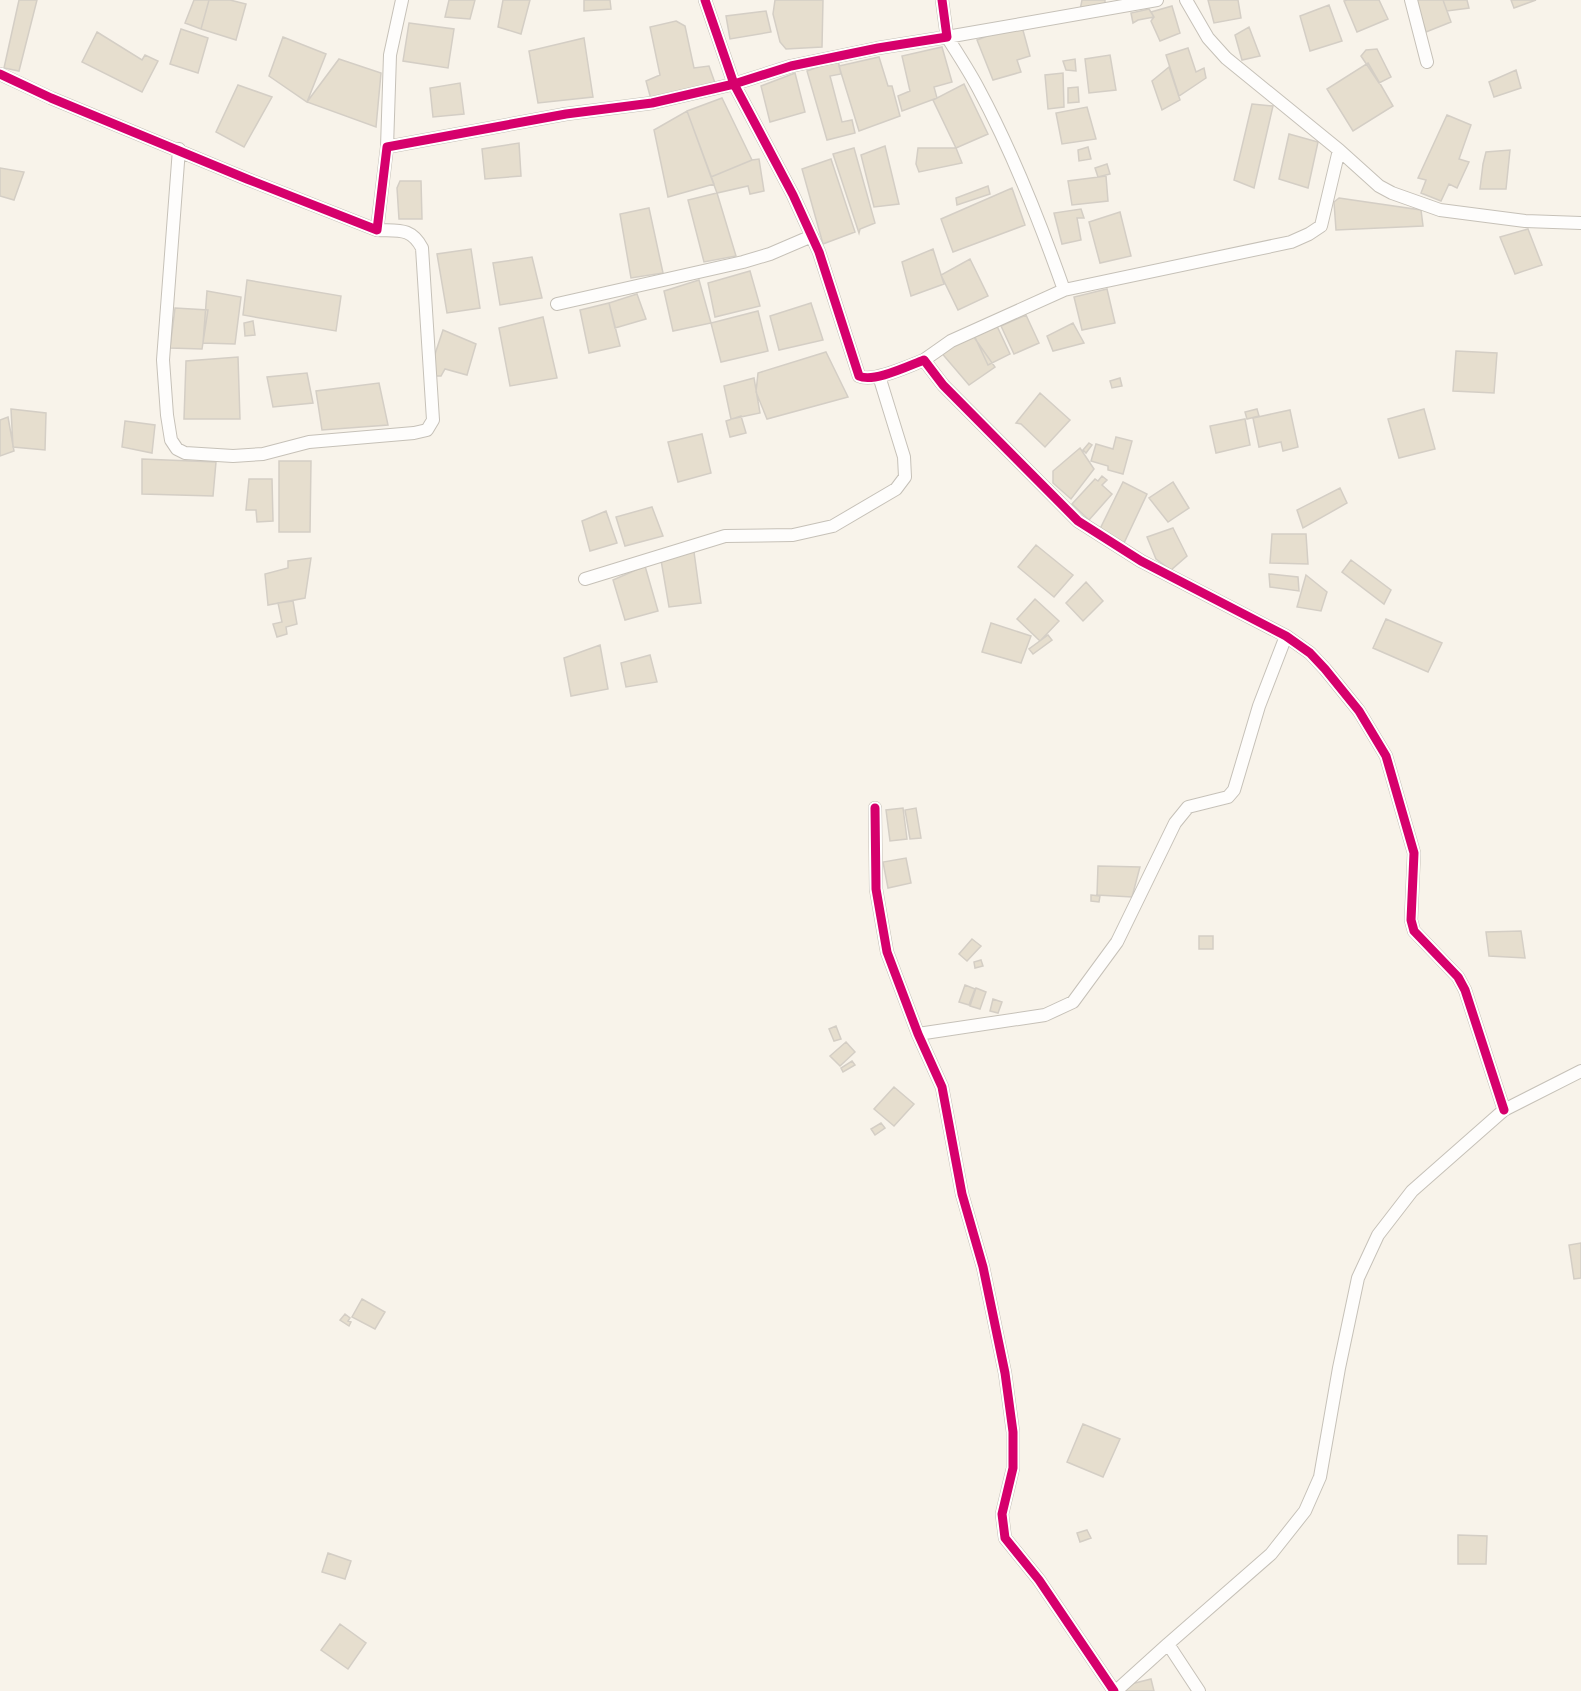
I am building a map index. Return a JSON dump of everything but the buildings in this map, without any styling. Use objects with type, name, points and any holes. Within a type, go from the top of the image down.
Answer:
[{"type":"street","points":[[377,230],[387,147],[390,55],[402,0]]},
{"type":"street","points":[[705,0],[734,84],[793,195],[819,252],[859,376],[865,379],[924,360],[951,341],[1064,290],[1291,242],[1309,234],[1321,225],[1339,150]]},
{"type":"street","points":[[942,0],[947,37],[978,87],[999,130],[1043,232],[1064,290]]},
{"type":"street","points":[[387,147],[566,114],[629,107],[734,84],[791,66],[878,48],[1157,0]]},
{"type":"street","points":[[1186,0],[1208,38],[1226,58],[1339,150],[1379,186],[1440,210],[1525,221],[1581,223]]},
{"type":"street","points":[[1411,0],[1427,62]]},
{"type":"street","points":[[0,74],[51,98],[179,149],[268,188],[377,230],[406,231],[416,237],[422,248],[433,420],[427,430],[309,442],[263,454],[233,456],[185,453],[177,448],[171,440],[167,415],[163,360],[179,149]]},
{"type":"street","points":[[557,304],[743,262],[770,254],[812,236]]},
{"type":"street","points":[[924,360],[943,385],[1078,521],[1141,561],[1286,636],[1310,653],[1359,711],[1386,756],[1414,853],[1411,920],[1414,931],[1458,977],[1504,1110]]},
{"type":"street","points":[[585,579],[725,536],[793,536],[833,526],[896,489],[905,477],[904,457],[879,376]]},
{"type":"street","points":[[918,1034],[1045,1015],[1073,1002],[1117,942],[1175,823],[1188,807],[1228,797],[1234,790],[1259,706],[1286,636]]},
{"type":"street","points":[[875,808],[876,889],[887,952],[918,1034],[942,1087],[962,1194],[983,1267],[1005,1373],[1013,1432],[1013,1468],[1002,1514],[1005,1538],[1039,1580],[1115,1691],[1271,1554],[1305,1511],[1320,1477],[1358,1278],[1378,1235],[1412,1191],[1504,1110],[1581,1071]]},
{"type":"street","points":[[1168,1644],[1199,1691]]},
{"type":"cycle path","points":[[705,0],[734,84],[793,195],[819,252],[859,376],[865,378],[882,376],[924,360],[943,385],[1078,521],[1141,561],[1286,636],[1310,653],[1359,711],[1386,756],[1414,853],[1411,920],[1414,931],[1458,977],[1465,990],[1504,1110]]},
{"type":"cycle path","points":[[0,74],[51,98],[377,230],[387,147],[566,114],[652,103],[734,84],[791,66],[947,37],[942,0]]},
{"type":"cycle path","points":[[875,808],[876,889],[887,952],[918,1034],[942,1087],[962,1194],[983,1267],[1005,1373],[1013,1432],[1013,1468],[1002,1514],[1005,1538],[1039,1580],[1114,1691]]}]
